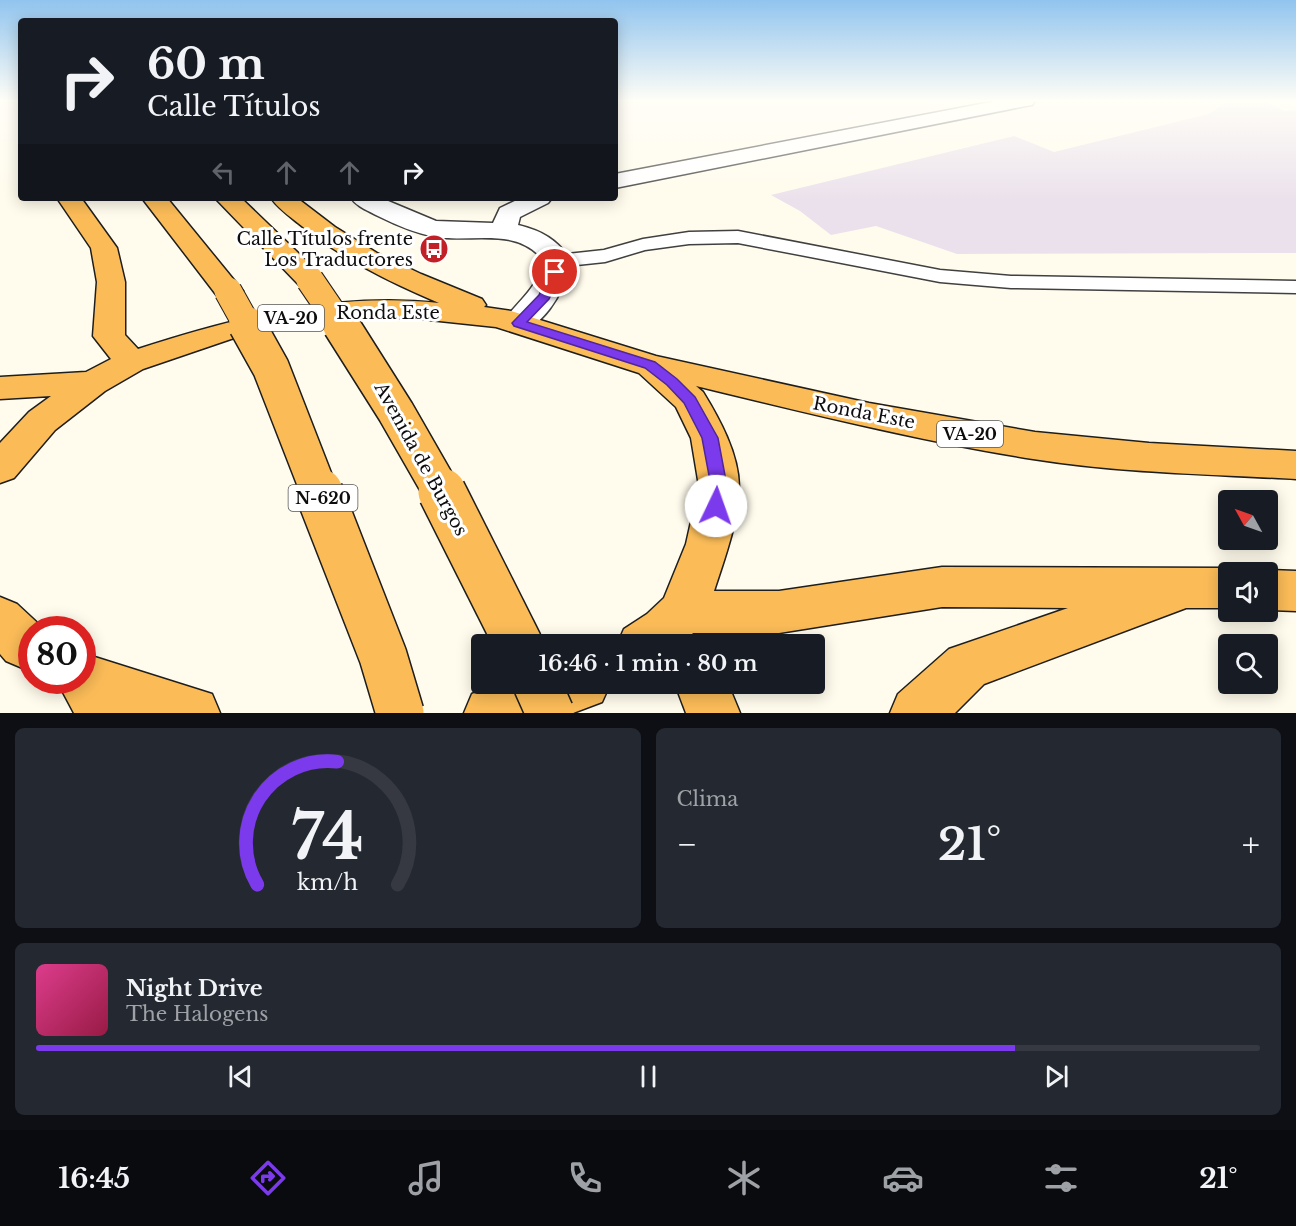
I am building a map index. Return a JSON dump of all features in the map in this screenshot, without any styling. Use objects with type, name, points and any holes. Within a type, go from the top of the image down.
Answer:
[{"type":"highway","points":[[71,201],[104,248],[111,282],[109,336],[131,362]]},
{"type":"highway","name":"N-620","points":[[156,201],[228,291],[272,368],[383,656],[400,713]]},
{"type":"highway","name":"Avenida de Burgos","points":[[231,201],[310,280],[362,355],[426,460],[513,634]]},
{"type":"highway","points":[[287,201],[312,222],[353,250],[399,275],[509,320]]},
{"type":"highway","name":"Ronda Este","points":[[0,468],[42,421],[93,383],[131,362],[222,332],[356,310],[411,309],[509,320],[650,365],[857,413],[1035,446],[1149,457],[1296,465]]},
{"type":"highway","name":"Ronda Este","points":[[650,365],[690,400],[710,438],[719,486],[708,544],[666,633]]},
{"type":"highway","name":"Ronda Este","points":[[0,388],[93,383]]},
{"type":"highway","name":"Ronda Este","points":[[666,633],[779,612],[942,587],[1209,588]]},
{"type":"highway","points":[[917,713],[967,666],[1209,588]]},
{"type":"highway","points":[[1278,590],[1296,591]]},
{"type":"highway","points":[[0,619],[18,638]]},
{"type":"highway","points":[[96,692],[194,713]]},
{"type":"highway","points":[[541,694],[550,713]]},
{"type":"highway","points":[[490,713],[552,694]]},
{"type":"highway","points":[[704,694],[713,713]]},
{"type":"street","points":[[618,180],[855,134]]},
{"type":"street","points":[[369,201],[402,219],[436,229],[504,230],[535,237],[549,247],[558,261],[545,297],[509,320]]},
{"type":"street","points":[[504,230],[509,213],[534,201]]},
{"type":"lane","points":[[558,261],[605,256],[643,245],[689,238],[738,237],[940,276],[1011,282],[1296,287]]},
{"type":"shaded area","points":[[1126,134],[1296,134],[1296,253],[957,254],[876,226],[831,235],[800,211],[771,195],[1014,136],[1054,152]]},
{"type":"place","name":"Calle Títulos frente Los Traductores","points":[[434,249]]},
{"type":"route","points":[[555,272],[545,297],[518,323],[650,365],[672,382],[690,400],[710,438],[719,486],[716,506]]}]
